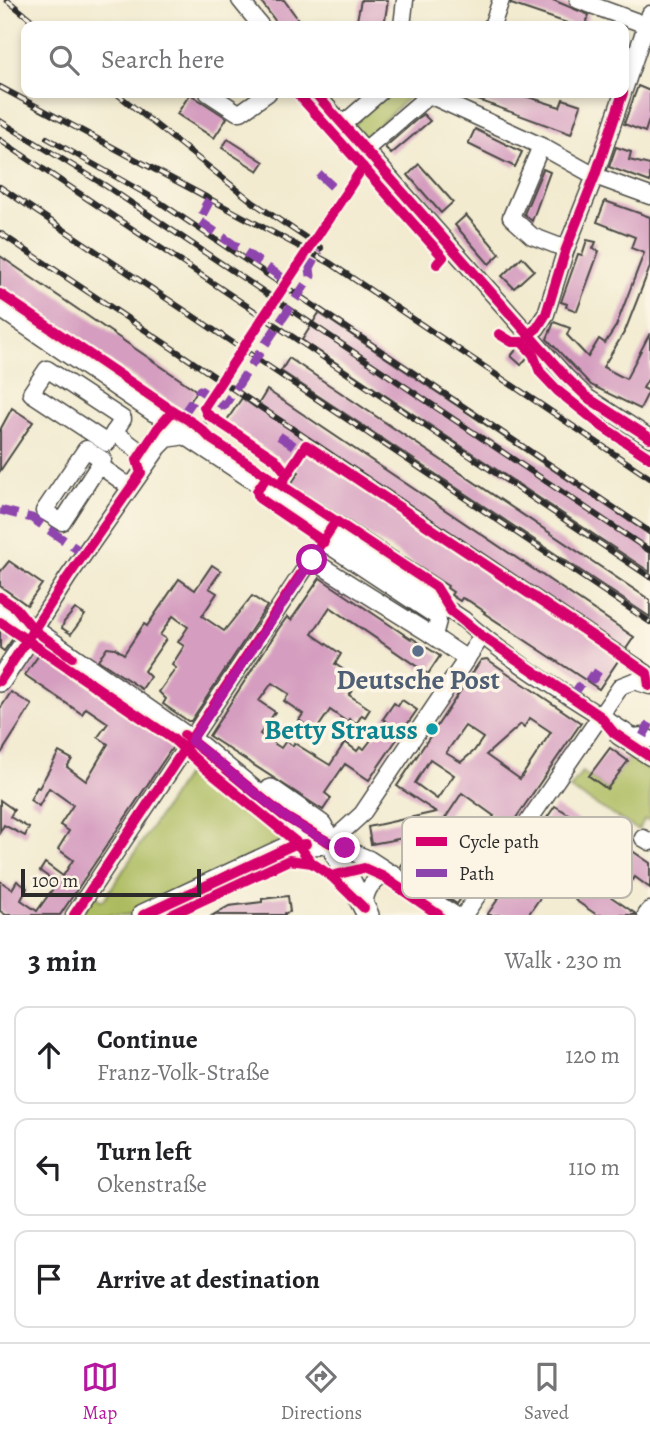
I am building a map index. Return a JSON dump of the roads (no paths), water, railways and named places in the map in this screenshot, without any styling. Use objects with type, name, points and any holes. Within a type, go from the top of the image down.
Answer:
[{"type":"main road","points":[[0,607],[196,744],[300,828],[330,843]]},
{"type":"main road","points":[[0,681],[34,630]]},
{"type":"main road","points":[[143,915],[300,828],[321,825],[366,912]]},
{"type":"street","points":[[240,0],[257,21]]},
{"type":"street","points":[[403,21],[405,0]]},
{"type":"street","points":[[494,21],[501,0]]},
{"type":"street","points":[[578,0],[648,19],[629,74]]},
{"type":"street","points":[[216,98],[241,112],[261,98]]},
{"type":"street","points":[[319,98],[528,335],[588,398],[649,435]]},
{"type":"street","points":[[342,125],[373,98]]},
{"type":"street","points":[[365,150],[423,98]]},
{"type":"street","points":[[436,98],[541,146],[595,176],[650,196]]},
{"type":"street","points":[[528,335],[537,328],[546,314],[566,249],[595,176],[621,98]]},
{"type":"street","points":[[541,146],[511,216],[532,236],[566,249]]},
{"type":"street","points":[[0,309],[153,413],[167,419],[177,436]]},
{"type":"street","points":[[47,369],[123,419],[114,432],[107,443],[31,393],[47,369]]},
{"type":"street","points":[[153,413],[158,428],[154,453]]},
{"type":"street","points":[[114,432],[154,453]]},
{"type":"street","points":[[34,630],[154,453],[167,439],[186,436],[436,616],[451,648]]},
{"type":"street","points":[[99,465],[130,487]]},
{"type":"street","points":[[74,915],[196,744],[327,536]]},
{"type":"street","points":[[327,536],[464,620],[482,636],[633,737],[643,736],[650,739]]},
{"type":"street","points":[[312,560],[467,659]]},
{"type":"street","points":[[430,634],[435,632],[437,627],[436,616]]},
{"type":"street","points":[[402,879],[358,853],[330,843],[362,814],[482,636]]},
{"type":"street","points":[[531,817],[625,683],[634,681],[650,686]]},
{"type":"street","points":[[600,716],[614,733],[650,758]]},
{"type":"street","points":[[358,853],[356,839],[362,814]]},
{"type":"street","points":[[366,912],[366,892],[372,882],[393,873]]},
{"type":"street","points":[[430,898],[455,915]]},
{"type":"street","points":[[464,915],[476,898]]},
{"type":"street","points":[[646,915],[650,910]]},
{"type":"railway","points":[[7,0],[33,21]]},
{"type":"railway","points":[[0,87],[330,263],[650,478]]},
{"type":"railway","points":[[122,98],[254,203],[321,248]]},
{"type":"railway","points":[[0,121],[106,186],[650,551]]},
{"type":"railway","points":[[47,138],[155,199],[650,532]]},
{"type":"railway","points":[[0,140],[650,577]]},
{"type":"railway","points":[[0,187],[650,622]]},
{"type":"railway","points":[[0,233],[650,668]]},
{"type":"place","name":"Deutsche Post","points":[[418,651]]},
{"type":"place","name":"Betty Strauss","points":[[432,729]]}]
